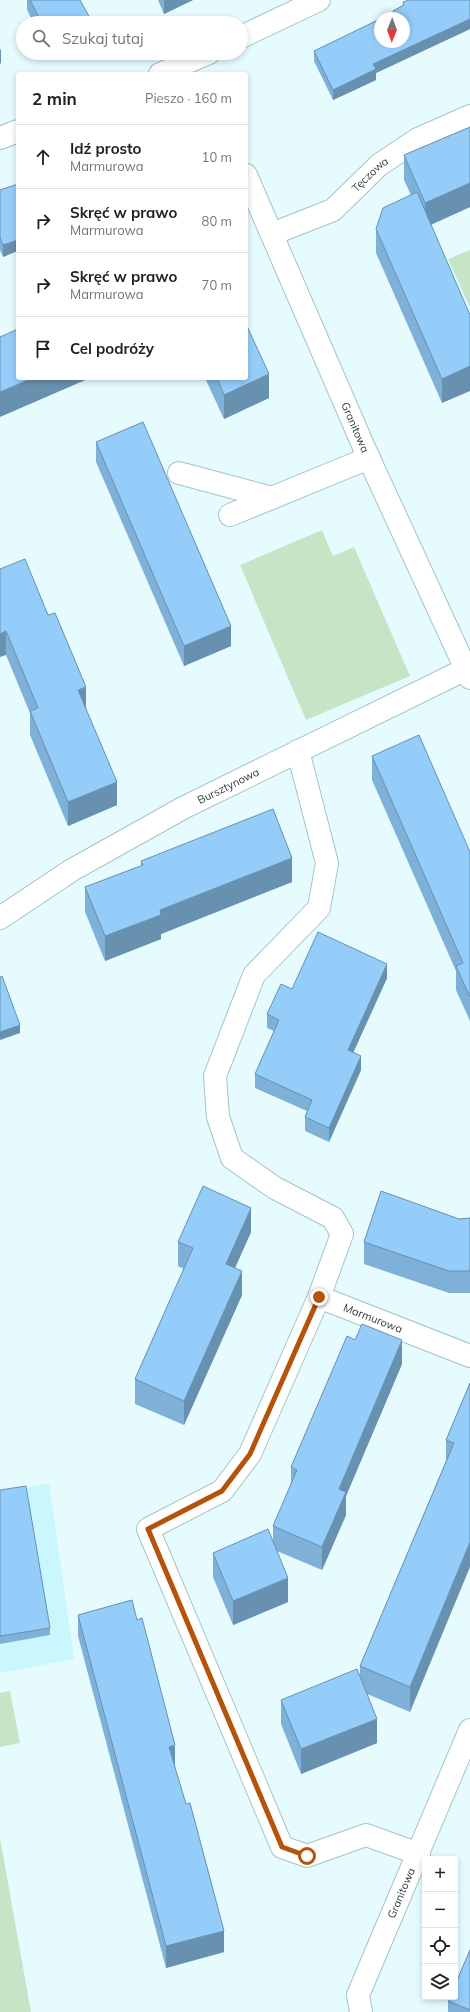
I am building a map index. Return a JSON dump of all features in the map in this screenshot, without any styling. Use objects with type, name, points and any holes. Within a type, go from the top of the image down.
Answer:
[{"type":"street","points":[[248,35],[319,0]]},
{"type":"street","points":[[167,72],[200,63]]},
{"type":"street","name":"Tęczowa","points":[[272,234],[333,210],[379,165],[418,139],[470,116]]},
{"type":"street","points":[[0,138],[16,132]]},
{"type":"street","name":"Granitowa","points":[[248,180],[369,458],[468,673]]},
{"type":"street","points":[[230,515],[369,458]]},
{"type":"street","points":[[179,473],[272,498]]},
{"type":"street","name":"Bursztynowa","points":[[0,918],[72,870],[183,808],[298,751],[468,673]]},
{"type":"street","points":[[298,751],[327,863],[319,908],[254,975],[214,1076],[218,1116],[232,1158],[275,1188],[333,1218],[342,1234],[319,1297],[250,1454],[222,1491],[148,1529],[282,1847],[307,1856],[366,1835],[419,1854]]},
{"type":"street","name":"Marmurowa","points":[[319,1297],[470,1356]]},
{"type":"street","name":"Granitowa","points":[[362,2012],[358,1995],[419,1854],[470,1730]]},
{"type":"shaded area","points":[[49,1483],[74,1659],[0,1673],[0,1494]]},
{"type":"green space","points":[[470,250],[470,308],[448,259]]},
{"type":"green space","points":[[322,530],[333,556],[354,547],[410,676],[306,720],[240,565]]},
{"type":"green space","points":[[10,1691],[20,1743],[0,1747],[0,1693]]},
{"type":"green space","points":[[0,1838],[31,2012],[0,2012]]},
{"type":"building","points":[[30,0],[80,0],[89,16],[38,16]]},
{"type":"building","points":[[409,0],[470,0],[470,19],[410,47],[410,12],[393,11],[404,5],[403,2]]},
{"type":"building","points":[[374,22],[374,48],[407,48],[373,64],[376,69],[333,90],[314,51]]},
{"type":"building","points":[[470,127],[470,183],[425,203],[404,155]]},
{"type":"building","points":[[16,185],[16,241],[3,245],[0,238],[0,190]]},
{"type":"building","points":[[417,192],[470,315],[470,366],[442,379],[376,229],[383,208]]},
{"type":"building","points":[[248,328],[269,374],[224,395],[218,380],[248,380]]},
{"type":"building","points":[[16,330],[16,380],[28,380],[0,392],[0,337]]},
{"type":"building","points":[[143,422],[231,626],[184,646],[96,442]]},
{"type":"building","points":[[25,559],[48,615],[55,613],[86,687],[78,690],[117,782],[68,802],[30,711],[38,708],[6,631],[0,634],[0,569]]},
{"type":"building","points":[[419,735],[470,852],[470,997],[456,966],[463,963],[372,756]]},
{"type":"building","points":[[273,809],[292,858],[160,910],[161,915],[105,936],[85,887],[143,865],[141,861]]},
{"type":"building","points":[[318,932],[387,964],[348,1050],[361,1056],[329,1128],[305,1117],[312,1100],[255,1074],[279,1020],[267,1014],[281,984],[292,989]]},
{"type":"building","points":[[2,976],[20,1025],[0,1032],[0,977]]},
{"type":"building","points":[[203,1186],[251,1208],[226,1264],[242,1271],[184,1401],[135,1379],[193,1248],[178,1242]]},
{"type":"building","points":[[381,1191],[459,1219],[470,1218],[470,1271],[449,1271],[364,1242]]},
{"type":"building","points":[[362,1324],[402,1340],[339,1489],[346,1492],[322,1547],[273,1526],[297,1470],[291,1467],[347,1336],[355,1340]]},
{"type":"building","points":[[470,1383],[470,1542],[410,1687],[360,1666],[454,1443],[446,1440]]},
{"type":"building","points":[[26,1486],[50,1628],[0,1636],[0,1490]]},
{"type":"building","points":[[268,1529],[288,1578],[233,1601],[213,1553]]},
{"type":"building","points":[[132,1600],[137,1620],[142,1618],[175,1745],[169,1747],[186,1804],[190,1803],[224,1931],[166,1946],[78,1615]]},
{"type":"building","points":[[357,1669],[377,1719],[301,1749],[281,1700]]},
{"type":"building","points":[[470,1950],[470,2010],[448,2001],[458,2000],[458,1978]]},
{"type":"route","points":[[307,1856],[282,1847],[148,1529],[222,1491],[250,1454],[319,1297]]}]
